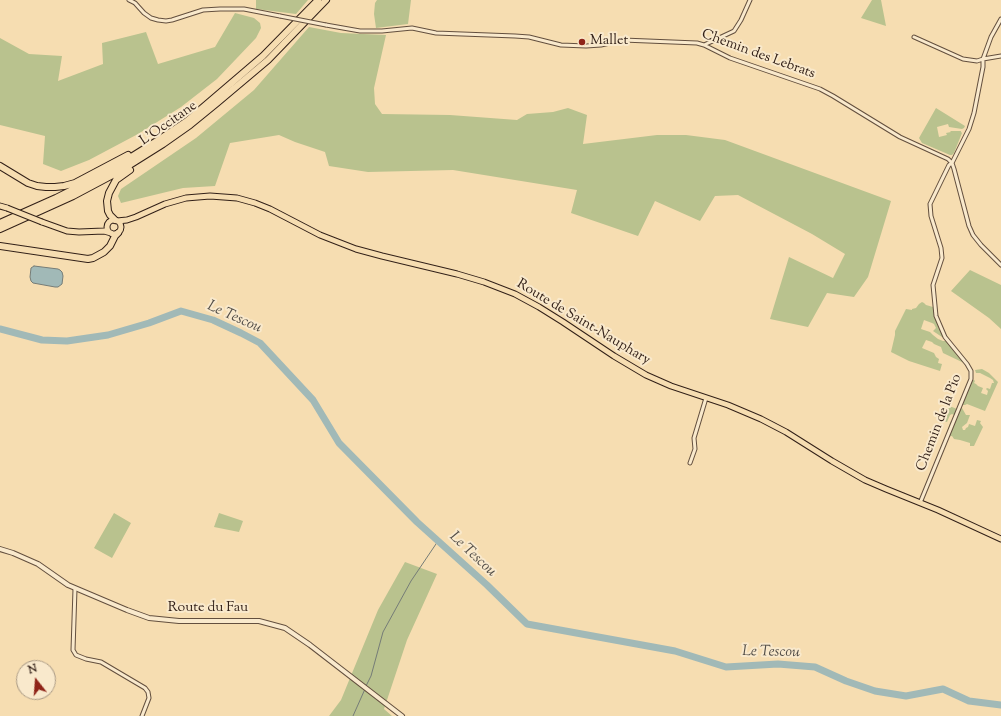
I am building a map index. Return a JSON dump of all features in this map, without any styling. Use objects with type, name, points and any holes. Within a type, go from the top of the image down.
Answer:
[{"type":"highway","name":"L'Occitane","points":[[0,223],[98,177],[162,142],[263,56],[318,0]]},
{"type":"highway","name":"L'Occitane","points":[[0,229],[52,207],[86,190],[120,171],[190,125],[268,60],[326,0]]},
{"type":"highway","points":[[0,166],[28,183],[46,187],[60,187],[75,182],[162,142]]},
{"type":"highway","points":[[116,221],[110,215],[107,206],[109,193],[113,185],[121,176],[136,166],[162,142]]},
{"type":"highway","points":[[0,246],[88,259],[104,252],[110,246],[117,232]]},
{"type":"main road","name":"Route de Saint-Nauphary","points":[[116,221],[136,217],[177,200],[210,196],[232,197],[255,203],[270,209],[320,235],[348,246],[382,256],[466,276],[509,292],[548,312],[640,372],[667,384],[734,407],[765,420],[865,480],[886,490],[920,502],[1001,539]]},
{"type":"main road","points":[[0,206],[67,231],[117,232]]},
{"type":"main road","name":"Route de Saint-Nauphary","points":[[117,232],[127,222],[136,217]]},
{"type":"main road","points":[[89,232],[102,228],[111,221],[116,221],[120,224],[117,232]]},
{"type":"main road","points":[[108,224],[108,229],[117,232]]},
{"type":"street","name":"Chemin des Lebrats","points":[[129,0],[135,3],[151,18],[166,21],[203,10],[220,8],[244,9],[360,31],[382,31],[412,28],[436,33],[515,36],[562,45],[586,46],[601,45],[624,40],[697,43],[730,58],[833,96],[900,137],[948,159],[952,163]]},
{"type":"street","points":[[704,45],[734,31],[750,0]]},
{"type":"street","name":"Chemin de la Pio","points":[[920,502],[971,379],[971,371],[945,337],[936,316],[933,285],[942,258],[941,248],[931,216],[930,204],[969,129],[983,67],[983,59],[991,37],[1001,19]]},
{"type":"street","points":[[914,37],[963,59],[976,61],[1001,56]]},
{"type":"street","points":[[952,163],[969,226],[973,235],[1001,265]]},
{"type":"street","points":[[690,463],[695,449],[694,438],[706,398]]},
{"type":"street","name":"Route du Fau","points":[[0,549],[38,564],[75,589],[138,615],[149,618],[179,621],[260,621],[285,628],[368,688],[402,716]]},
{"type":"street","points":[[75,589],[73,650],[76,655],[101,662],[145,688],[148,692],[149,698],[142,716]]},
{"type":"green space","points":[[256,0],[308,0],[296,14],[256,9]]},
{"type":"green space","points":[[377,0],[411,0],[408,24],[376,28],[374,14],[375,3]]},
{"type":"green space","points":[[872,0],[881,0],[886,26],[861,18]]},
{"type":"green space","points":[[235,13],[254,18],[260,23],[261,28],[256,38],[217,79],[181,107],[138,134],[89,160],[61,171],[43,164],[45,136],[0,125],[0,38],[29,54],[62,56],[58,81],[103,64],[102,43],[146,32],[158,64],[215,47]]},
{"type":"green space","points":[[309,27],[341,33],[386,35],[374,88],[375,104],[382,114],[450,115],[517,120],[527,114],[553,112],[568,108],[587,115],[583,144],[657,135],[686,135],[725,140],[891,201],[868,277],[854,297],[827,293],[808,327],[770,319],[789,257],[833,278],[845,254],[812,234],[738,195],[715,196],[700,221],[655,201],[638,236],[571,213],[577,190],[453,170],[368,172],[329,166],[325,152],[279,135],[230,143],[215,186],[183,188],[121,203],[118,196],[121,189],[196,138],[254,90]]},
{"type":"green space","points":[[936,108],[965,126],[962,129],[949,127],[948,124],[937,127],[939,137],[947,135],[946,133],[951,132],[950,131],[961,131],[962,133],[952,155],[922,143],[919,138]]},
{"type":"green space","points":[[970,270],[1001,285],[1001,329],[989,318],[951,291]]},
{"type":"green space","points":[[922,302],[933,307],[938,326],[943,337],[933,331],[936,328],[934,324],[924,320],[921,329],[930,332],[938,339],[946,341],[964,363],[943,353],[941,347],[926,340],[922,348],[934,353],[939,359],[938,363],[942,364],[940,371],[909,361],[891,352],[895,331],[906,309],[912,310]]},
{"type":"green space","points":[[982,369],[989,373],[998,382],[985,411],[967,404],[962,405],[972,380],[975,381],[974,383],[978,386],[983,388],[981,393],[987,395],[988,391],[986,389],[990,389],[992,383],[994,383],[990,378],[980,373],[976,373],[975,370]]},
{"type":"green space","points":[[950,407],[957,409],[962,408],[966,415],[970,415],[967,423],[962,427],[963,430],[968,427],[969,424],[975,426],[977,420],[981,421],[980,423],[983,427],[974,446],[970,446],[970,443],[954,439],[952,436],[947,437],[946,435],[951,421],[954,421],[957,418],[957,416],[952,414],[947,422],[943,421],[943,415]]},
{"type":"green space","points":[[114,513],[131,523],[112,558],[94,548]]},
{"type":"green space","points":[[219,513],[243,521],[239,532],[214,527]]},
{"type":"green space","points":[[405,562],[437,574],[407,640],[384,709],[392,716],[329,716],[341,700],[378,610]]},
{"type":"water","points":[[34,266],[60,270],[63,276],[62,284],[55,287],[33,283],[30,277],[31,268]]},
{"type":"waterway","name":"Le Tescou","points":[[0,329],[42,340],[67,341],[108,335],[149,323],[181,311],[213,320],[260,343],[313,400],[339,443],[417,522],[487,585],[527,624],[675,651],[726,667],[778,664],[815,667],[846,681],[875,691],[906,696],[943,689],[969,701],[1001,705]]},
{"type":"waterway","points":[[366,686],[371,676],[383,632],[411,581],[438,541]]},
{"type":"waterway","points":[[353,716],[365,689]]},
{"type":"place","name":"Mallet","points":[[582,42]]}]
